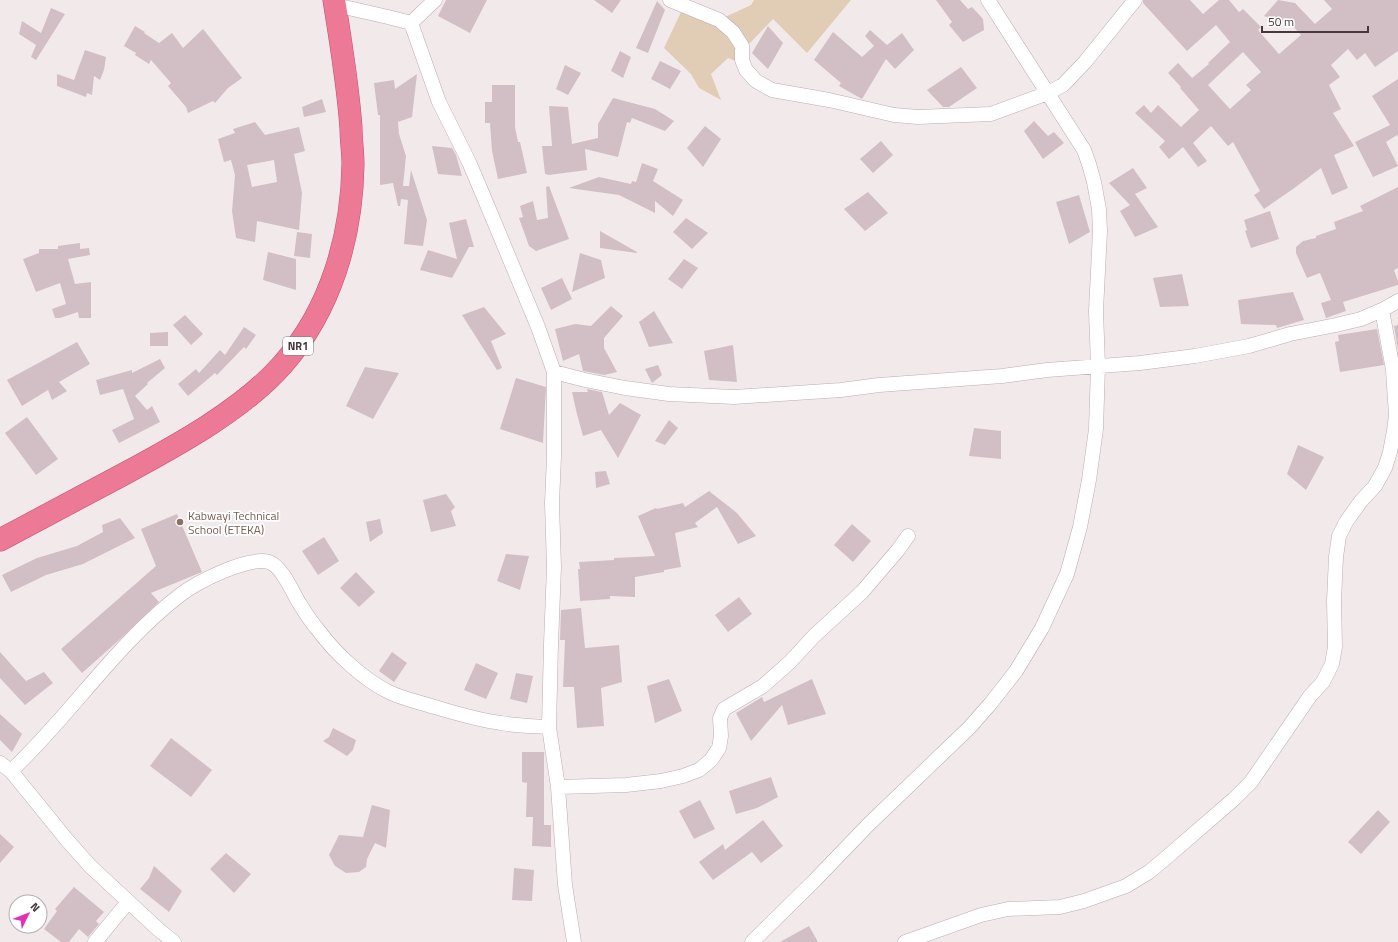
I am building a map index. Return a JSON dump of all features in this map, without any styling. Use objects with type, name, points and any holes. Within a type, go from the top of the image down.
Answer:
[{"type":"highway","name":"NR1","points":[[0,540],[155,457],[197,432],[233,407],[262,385],[282,365],[300,342],[316,317],[331,284],[341,254],[352,192],[353,162],[348,87],[334,2]]},
{"type":"street","points":[[411,23],[435,0]]},
{"type":"street","points":[[670,0],[719,20],[733,32],[742,46],[742,60],[746,70],[756,81],[772,90],[829,100],[894,115],[918,117],[991,114],[1048,93],[1063,85],[1085,62],[1135,0]]},
{"type":"street","points":[[752,942],[869,824],[970,726],[1016,671],[1042,628],[1067,574],[1080,527],[1089,480],[1096,429],[1098,366],[1096,311],[1100,232],[1099,209],[1090,164],[1084,150],[988,0]]},
{"type":"street","points":[[334,2],[411,23]]},
{"type":"street","points":[[411,23],[440,102],[469,162],[538,327],[554,372],[554,457],[552,504],[554,567],[549,727],[558,787],[565,885],[574,942]]},
{"type":"street","points":[[554,372],[611,385],[669,394],[734,397],[840,390],[1002,376],[1047,370],[1140,363],[1195,356],[1249,346],[1290,334],[1361,319],[1398,302]]},
{"type":"street","points":[[905,942],[981,915],[1008,909],[1060,907],[1084,901],[1126,886],[1149,872],[1234,799],[1251,782],[1310,696],[1323,682],[1332,664],[1335,647],[1334,601],[1336,557],[1339,536],[1346,522],[1361,501],[1375,486],[1385,468],[1394,430],[1396,415],[1393,370],[1382,310]]},
{"type":"street","points":[[558,787],[633,784],[683,776],[699,770],[711,760],[719,748],[721,736],[720,718],[724,709],[763,686],[790,662],[814,636],[862,592],[908,536]]},
{"type":"street","points":[[174,942],[128,902],[90,866],[4,768],[29,754],[56,726],[120,650],[147,624],[181,595],[201,582],[214,575],[246,564],[259,561],[268,562],[274,565],[283,575],[300,605],[320,633],[339,654],[359,673],[388,692],[472,717],[501,723],[549,727]]},
{"type":"street","points":[[95,942],[128,902]]},
{"type":"shaded area","points":[[754,0],[851,0],[807,53],[773,19],[749,44],[725,17],[751,5]]},
{"type":"shaded area","points":[[681,12],[714,22],[733,38],[738,62],[728,58],[711,74],[721,100],[699,88],[691,74],[664,48]]},
{"type":"building","points":[[446,0],[487,0],[470,33],[438,16]]},
{"type":"building","points":[[594,0],[621,0],[612,13]]},
{"type":"building","points":[[936,0],[960,0],[968,9],[972,7],[983,19],[984,30],[963,42],[949,25],[952,22]]},
{"type":"building","points":[[1143,0],[1190,0],[1203,14],[1219,0],[1229,0],[1239,12],[1243,9],[1261,27],[1258,30],[1279,54],[1301,35],[1285,18],[1281,23],[1264,16],[1278,0],[1295,3],[1315,24],[1332,9],[1324,0],[1398,0],[1398,51],[1375,67],[1365,53],[1357,60],[1348,49],[1331,65],[1340,77],[1329,85],[1341,109],[1333,113],[1354,146],[1334,155],[1348,188],[1332,195],[1321,168],[1264,209],[1254,195],[1260,191],[1233,142],[1228,146],[1211,126],[1193,143],[1207,161],[1198,167],[1183,147],[1169,159],[1159,147],[1165,141],[1135,113],[1144,105],[1151,113],[1158,105],[1181,127],[1199,110],[1168,73],[1178,63],[1192,78],[1209,64],[1208,63],[1230,42],[1216,25],[1187,51],[1143,3]],"holes":[[[1243,52],[1261,72],[1246,85],[1251,90],[1230,109],[1208,85]]]},
{"type":"building","points":[[657,1],[665,10],[648,53],[636,48]]},
{"type":"building","points":[[51,8],[65,14],[36,60],[31,57],[36,45],[19,34],[22,21],[41,33]]},
{"type":"building","points":[[135,26],[159,43],[172,33],[183,48],[203,29],[242,78],[228,88],[215,103],[213,101],[188,113],[186,107],[168,86],[171,83],[151,60],[149,64],[135,55],[136,53],[124,46]]},
{"type":"building","points":[[768,26],[783,43],[768,69],[752,53]]},
{"type":"building","points":[[870,30],[887,45],[902,33],[914,50],[895,69],[886,59],[862,99],[839,86],[841,83],[814,60],[833,32],[862,57],[874,46],[865,36]]},
{"type":"building","points":[[85,50],[106,57],[104,70],[100,80],[94,76],[92,95],[87,93],[86,97],[57,86],[57,74],[74,80]]},
{"type":"building","points":[[620,51],[631,57],[623,78],[611,71]]},
{"type":"building","points":[[660,61],[681,71],[670,89],[651,79]]},
{"type":"building","points":[[565,65],[581,73],[568,95],[556,89]]},
{"type":"building","points":[[961,67],[977,88],[949,107],[943,107],[927,90]]},
{"type":"building","points":[[417,74],[412,117],[398,122],[399,134],[406,156],[403,186],[409,186],[411,170],[427,220],[423,246],[404,244],[408,200],[401,199],[400,206],[398,206],[393,183],[380,185],[380,115],[378,115],[374,83],[394,80],[395,89]]},
{"type":"building","points":[[1398,79],[1398,137],[1397,135],[1386,142],[1398,166],[1373,177],[1355,142],[1390,125],[1372,96]]},
{"type":"building","points":[[492,85],[515,85],[515,127],[527,173],[498,179],[492,151],[490,123],[485,123],[485,102],[492,102]]},
{"type":"building","points":[[613,98],[655,109],[674,121],[665,131],[632,118],[630,123],[627,122],[618,157],[585,149],[587,170],[549,175],[545,174],[542,146],[552,146],[549,106],[568,107],[572,144],[598,138],[598,124]]},
{"type":"building","points":[[322,99],[326,112],[304,117],[302,107]]},
{"type":"building","points":[[1034,121],[1048,136],[1054,132],[1064,143],[1043,159],[1024,131]]},
{"type":"building","points":[[255,122],[265,135],[299,127],[305,151],[294,154],[302,193],[299,230],[257,221],[255,242],[236,238],[232,211],[235,175],[231,160],[224,162],[218,139],[235,133],[233,129]],"holes":[[[274,160],[277,182],[252,187],[247,165]]]},
{"type":"building","points":[[705,126],[721,139],[703,167],[687,148]]},
{"type":"building","points":[[881,141],[893,155],[873,173],[860,159]]},
{"type":"building","points":[[432,146],[452,148],[456,155],[462,176],[438,174]]},
{"type":"building","points":[[642,163],[658,169],[653,181],[683,200],[673,216],[655,201],[655,213],[619,195],[569,188],[599,177],[631,184],[632,181],[636,182]]},
{"type":"building","points":[[1133,168],[1147,188],[1135,194],[1158,227],[1135,237],[1120,211],[1130,205],[1109,183]]},
{"type":"building","points":[[549,186],[569,239],[536,251],[529,246],[519,218],[523,217],[520,206],[533,201],[537,220],[548,218],[546,187]]},
{"type":"building","points":[[1398,187],[1398,268],[1394,270],[1398,285],[1343,302],[1346,311],[1326,318],[1321,303],[1331,300],[1320,273],[1307,278],[1296,253],[1296,247],[1303,241],[1316,238],[1316,236],[1336,229],[1334,222],[1363,211],[1360,206]]},
{"type":"building","points":[[868,192],[888,213],[865,231],[844,209]]},
{"type":"building","points":[[1079,195],[1090,232],[1069,244],[1056,202]]},
{"type":"building","points":[[1270,211],[1279,239],[1251,248],[1245,231],[1247,230],[1244,220]]},
{"type":"building","points":[[686,218],[708,233],[692,249],[673,232]]},
{"type":"building","points":[[466,219],[474,247],[469,247],[452,278],[420,270],[428,250],[457,259],[449,223]]},
{"type":"building","points":[[600,231],[637,252],[637,253],[600,248]]},
{"type":"building","points":[[297,232],[312,234],[310,258],[294,256]]},
{"type":"building","points":[[80,243],[80,249],[89,248],[90,255],[68,259],[75,284],[91,282],[91,318],[79,318],[78,312],[60,318],[55,318],[52,309],[66,304],[60,283],[36,292],[23,259],[39,253],[39,249],[58,249],[58,246]]},
{"type":"building","points":[[268,252],[296,259],[296,290],[263,280]]},
{"type":"building","points":[[580,253],[601,260],[605,278],[572,292]]},
{"type":"building","points":[[684,259],[698,268],[682,289],[668,279]]},
{"type":"building","points":[[1182,274],[1189,306],[1160,307],[1153,278]]},
{"type":"building","points":[[562,278],[572,299],[551,310],[541,288]]},
{"type":"building","points":[[1293,292],[1304,320],[1277,328],[1276,325],[1241,324],[1238,300]]},
{"type":"building","points":[[611,306],[623,316],[604,338],[604,348],[617,372],[604,375],[583,371],[579,354],[563,361],[555,329],[575,324],[591,326]]},
{"type":"building","points":[[484,307],[506,334],[491,341],[502,368],[497,370],[462,315]]},
{"type":"building","points":[[654,311],[673,343],[649,347],[639,322]]},
{"type":"building","points":[[185,315],[203,334],[191,345],[173,325]]},
{"type":"building","points":[[1398,325],[1398,350],[1394,326]]},
{"type":"building","points":[[244,327],[256,335],[246,349],[244,347],[217,375],[215,373],[188,396],[178,384],[196,369],[199,373],[220,350],[225,355]]},
{"type":"building","points":[[1377,329],[1384,365],[1340,372],[1335,342],[1339,341],[1338,335]]},
{"type":"building","points":[[168,332],[168,346],[150,346],[150,333]]},
{"type":"building","points":[[77,342],[90,364],[59,382],[67,391],[52,400],[48,390],[22,406],[7,380]]},
{"type":"building","points":[[733,345],[737,382],[709,380],[704,351]]},
{"type":"building","points":[[160,359],[165,368],[147,383],[148,384],[135,396],[147,410],[152,406],[160,422],[119,443],[112,430],[134,419],[123,389],[100,395],[96,380],[132,370],[132,373]]},
{"type":"building","points":[[658,365],[662,375],[652,383],[645,369]]},
{"type":"building","points":[[365,367],[399,373],[373,419],[346,406]]},
{"type":"building","points":[[516,378],[546,387],[543,443],[500,429]]},
{"type":"building","points":[[587,389],[602,392],[609,415],[620,403],[641,415],[618,458],[601,430],[583,436],[572,392],[588,392]]},
{"type":"building","points":[[27,417],[58,459],[36,475],[5,433]]},
{"type":"building","points":[[669,420],[678,428],[665,445],[655,441]]},
{"type":"building","points":[[974,428],[1001,431],[1001,459],[969,456]]},
{"type":"building","points":[[1298,445],[1324,457],[1306,490],[1287,474]]},
{"type":"building","points":[[606,471],[610,484],[596,488],[595,472]]},
{"type":"building","points":[[709,491],[737,513],[756,536],[738,544],[717,507],[695,523],[698,527],[675,533],[681,567],[664,570],[664,572],[635,577],[635,597],[610,596],[610,599],[580,601],[579,562],[614,560],[614,558],[655,556],[638,516],[656,508],[683,503],[685,507]]},
{"type":"building","points":[[446,494],[455,507],[451,511],[456,526],[431,532],[423,500]]},
{"type":"building","points":[[177,514],[202,572],[151,593],[159,602],[82,673],[61,649],[156,566],[141,529]]},
{"type":"building","points":[[120,518],[135,538],[83,564],[46,575],[11,592],[2,575],[37,558],[77,546],[103,532],[102,525]]},
{"type":"building","points":[[380,519],[383,533],[370,542],[366,522]]},
{"type":"building","points":[[852,524],[871,541],[853,562],[834,545]]},
{"type":"building","points":[[324,537],[339,561],[318,575],[302,551]]},
{"type":"building","points":[[506,554],[529,556],[520,590],[497,581]]},
{"type":"building","points":[[356,572],[375,592],[359,607],[340,588]]},
{"type":"building","points":[[739,597],[752,614],[728,632],[715,615]]},
{"type":"building","points":[[581,608],[585,648],[619,645],[622,682],[601,688],[604,726],[577,728],[574,687],[563,687],[565,640],[560,640],[561,610]]},
{"type":"building","points":[[0,652],[26,681],[44,672],[53,683],[25,705],[0,678]]},
{"type":"building","points":[[392,652],[407,663],[394,682],[379,671]]},
{"type":"building","points":[[476,663],[498,673],[486,699],[464,690]]},
{"type":"building","points":[[516,673],[533,676],[527,703],[510,699]]},
{"type":"building","points":[[669,679],[682,711],[655,723],[647,686]]},
{"type":"building","points":[[812,679],[826,714],[788,725],[782,705],[751,741],[736,713],[762,697],[764,702]]},
{"type":"building","points":[[0,714],[22,734],[12,752],[0,740]]},
{"type":"building","points":[[333,728],[356,740],[353,750],[347,756],[323,741],[329,737]]},
{"type":"building","points":[[171,738],[212,770],[191,797],[150,766]]},
{"type":"building","points":[[522,752],[544,752],[544,825],[551,825],[551,847],[532,846],[533,817],[526,817],[527,783],[522,782]]},
{"type":"building","points":[[771,777],[778,797],[757,808],[736,814],[729,791]]},
{"type":"building","points":[[700,800],[715,829],[694,839],[679,811]]},
{"type":"building","points":[[372,805],[390,810],[386,848],[375,843],[367,859],[366,867],[359,872],[346,873],[335,866],[329,855],[339,835],[363,837]]},
{"type":"building","points":[[1378,810],[1390,822],[1361,854],[1348,842]]},
{"type":"building","points":[[763,820],[783,846],[761,863],[752,852],[713,880],[699,862],[723,844],[725,850]]},
{"type":"building","points":[[0,834],[14,847],[0,863]]},
{"type":"building","points":[[226,853],[251,874],[234,893],[210,869]]},
{"type":"building","points":[[154,866],[182,891],[169,912],[140,889],[149,878]]},
{"type":"building","points":[[514,868],[534,870],[532,901],[512,900]]},
{"type":"building","points":[[74,887],[104,912],[96,921],[99,924],[88,937],[79,929],[69,942],[61,942],[48,932],[48,923],[57,911],[55,909]]},
{"type":"building","points":[[809,926],[818,942],[780,942]]},
{"type":"place","name":"Kabwayi Technical School (ETEKA)","points":[[180,522]]}]
